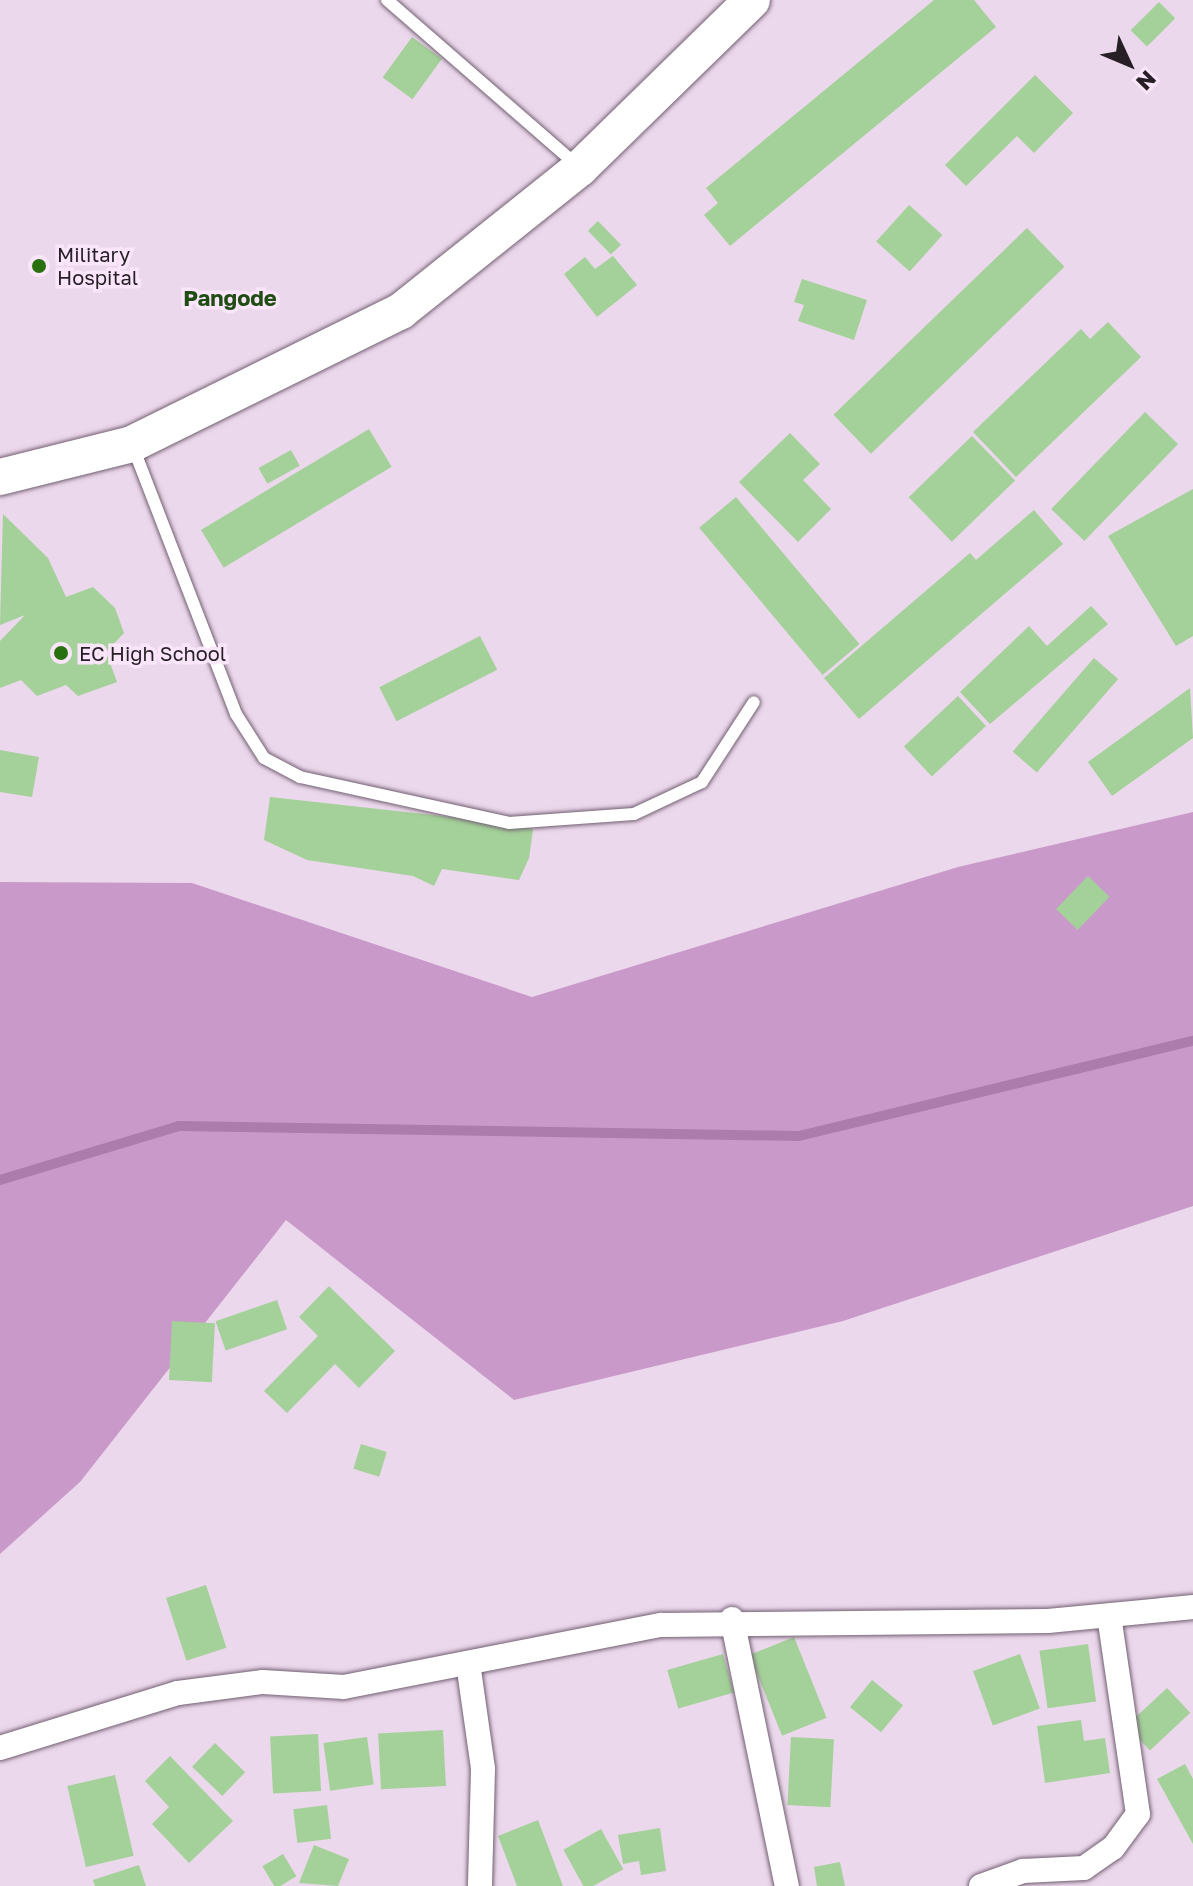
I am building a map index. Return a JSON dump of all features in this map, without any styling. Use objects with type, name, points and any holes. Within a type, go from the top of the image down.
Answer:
[{"type":"main road","points":[[0,477],[132,444],[401,311],[580,168],[752,0]]},
{"type":"street","points":[[0,1748],[178,1693],[263,1682],[344,1687],[661,1625],[732,1619],[1109,1616],[1193,1607]]},
{"type":"street","points":[[981,1886],[1084,1868],[1113,1848],[1138,1814],[1109,1616]]},
{"type":"street","points":[[732,1619],[787,1886]]},
{"type":"street","points":[[468,1663],[483,1769],[480,1886]]},
{"type":"lane","points":[[387,0],[580,168]]},
{"type":"lane","points":[[132,444],[236,714],[264,758],[300,777],[509,823],[634,814],[702,782],[754,702]]},
{"type":"shaded area","points":[[1193,812],[1193,1206],[843,1321],[514,1400],[286,1220],[80,1482],[0,1554],[0,882],[192,883],[532,997],[958,867]]},
{"type":"building","points":[[934,0],[974,0],[996,27],[730,246],[704,215],[718,203],[706,188]]},
{"type":"building","points":[[1159,2],[1175,18],[1147,47],[1131,30]]},
{"type":"building","points":[[412,37],[442,59],[413,99],[383,77]]},
{"type":"building","points":[[1035,75],[1073,113],[1034,153],[1017,136],[966,186],[945,165]]},
{"type":"building","points":[[909,205],[942,235],[910,272],[876,241]]},
{"type":"building","points":[[598,221],[621,245],[611,254],[588,231]]},
{"type":"building","points":[[1027,228],[1065,267],[871,454],[833,415]]},
{"type":"building","points":[[613,256],[637,285],[597,317],[564,274],[585,257],[595,269]]},
{"type":"building","points":[[802,279],[867,300],[854,340],[798,321],[804,305],[794,302]]},
{"type":"building","points":[[1108,322],[1141,357],[1016,477],[973,432],[1081,329],[1090,339]]},
{"type":"building","points":[[1145,412],[1178,444],[1084,541],[1051,509]]},
{"type":"building","points":[[369,429],[392,467],[224,568],[201,530]]},
{"type":"building","points":[[790,433],[820,464],[803,480],[831,509],[798,542],[739,482]]},
{"type":"building","points":[[972,436],[1015,481],[952,542],[909,497]]},
{"type":"building","points":[[291,450],[300,466],[267,484],[259,468]]},
{"type":"building","points":[[1193,489],[1193,636],[1176,646],[1108,536]]},
{"type":"building","points":[[736,497],[859,644],[823,675],[699,528]]},
{"type":"building","points":[[1034,510],[1063,544],[859,719],[824,678],[970,553],[976,560]]},
{"type":"building","points":[[3,514],[48,558],[66,597],[93,587],[115,608],[124,633],[106,652],[117,682],[78,696],[66,685],[37,696],[21,680],[0,688],[0,641],[25,615],[0,625]]},
{"type":"building","points":[[1091,606],[1108,624],[990,724],[960,692],[1029,626],[1047,646]]},
{"type":"building","points":[[480,636],[497,670],[397,721],[379,687]]},
{"type":"building","points":[[1094,658],[1118,679],[1037,773],[1013,752]]},
{"type":"building","points":[[1190,688],[1193,738],[1112,796],[1088,762]]},
{"type":"building","points":[[958,696],[986,726],[932,776],[904,746]]},
{"type":"building","points":[[0,750],[39,757],[32,797],[0,792]]},
{"type":"building","points":[[270,797],[524,825],[533,830],[529,858],[519,880],[442,869],[434,886],[413,876],[307,860],[264,840]]},
{"type":"building","points":[[1088,876],[1110,897],[1078,930],[1056,909]]},
{"type":"building","points":[[329,1286],[395,1351],[359,1388],[335,1364],[287,1413],[264,1391],[318,1336],[299,1317]]},
{"type":"building","points":[[277,1300],[287,1329],[226,1350],[216,1321]]},
{"type":"building","points":[[172,1321],[215,1323],[212,1382],[169,1380]]},
{"type":"building","points":[[361,1444],[387,1452],[379,1477],[353,1469]]},
{"type":"building","points":[[206,1585],[226,1648],[186,1661],[166,1598]]},
{"type":"building","points":[[794,1637],[827,1718],[782,1736],[749,1655]]},
{"type":"building","points":[[1088,1644],[1096,1701],[1048,1708],[1039,1651]]},
{"type":"building","points":[[723,1654],[734,1692],[678,1708],[667,1670]]},
{"type":"building","points":[[1020,1654],[1040,1709],[993,1726],[973,1671]]},
{"type":"building","points":[[872,1680],[903,1705],[881,1732],[850,1707]]},
{"type":"building","points":[[1167,1688],[1190,1713],[1150,1750],[1127,1726]]},
{"type":"building","points":[[1081,1720],[1084,1741],[1105,1738],[1110,1773],[1045,1783],[1037,1726]]},
{"type":"building","points":[[443,1730],[446,1786],[381,1789],[378,1733]]},
{"type":"building","points":[[318,1734],[321,1791],[273,1793],[270,1737]]},
{"type":"building","points":[[367,1737],[374,1785],[330,1791],[323,1743]]},
{"type":"building","points":[[791,1737],[834,1739],[830,1807],[787,1805]]},
{"type":"building","points":[[215,1743],[245,1772],[222,1796],[192,1767]]},
{"type":"building","points":[[170,1756],[233,1821],[189,1863],[152,1824],[169,1807],[145,1781]]},
{"type":"building","points":[[1185,1764],[1193,1779],[1193,1844],[1157,1779]]},
{"type":"building","points":[[115,1775],[134,1856],[86,1867],[67,1786]]},
{"type":"building","points":[[327,1805],[331,1839],[297,1843],[293,1809]]},
{"type":"building","points":[[538,1820],[563,1886],[517,1886],[498,1836]]},
{"type":"building","points":[[660,1828],[666,1871],[641,1875],[639,1861],[623,1864],[618,1835]]},
{"type":"building","points":[[601,1829],[623,1869],[593,1886],[583,1886],[563,1850]]},
{"type":"building","points":[[314,1845],[349,1859],[338,1886],[299,1883]]},
{"type":"building","points":[[283,1854],[296,1876],[280,1886],[274,1886],[262,1866]]},
{"type":"building","points":[[840,1862],[845,1886],[817,1886],[814,1867]]},
{"type":"building","points":[[139,1865],[146,1886],[95,1886],[93,1880]]},
{"type":"waterway","points":[[0,1180],[179,1126],[799,1136],[1193,1041]]},
{"type":"place","name":"Military Hospital","points":[[39,266]]},
{"type":"place","name":"EC High School","points":[[61,653]]},
{"type":"district","name":"Pangode","points":[[230,298]]}]
